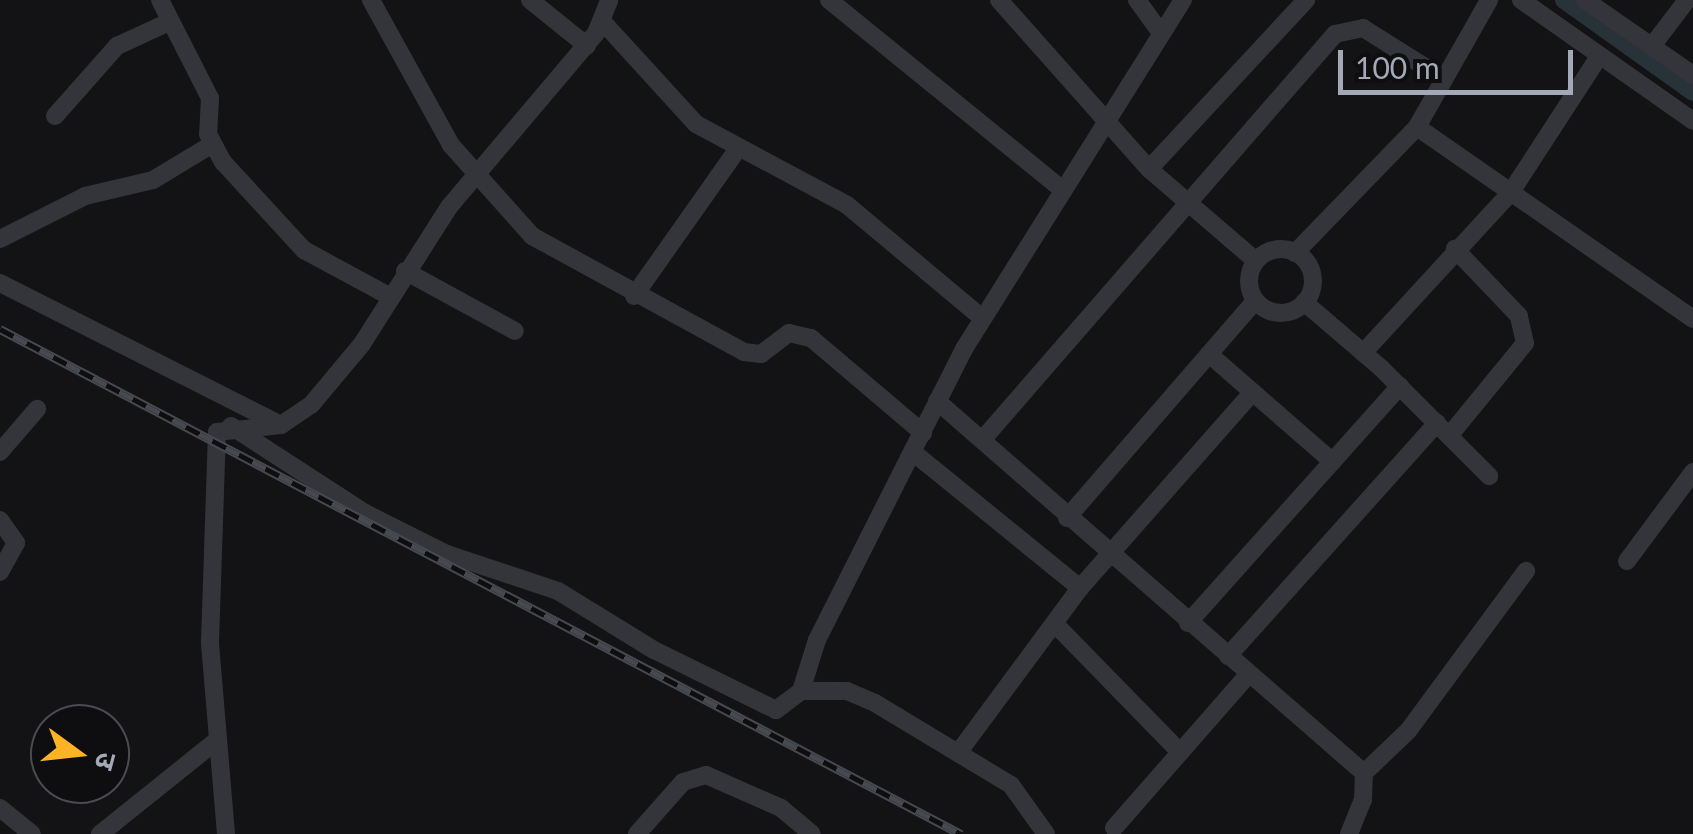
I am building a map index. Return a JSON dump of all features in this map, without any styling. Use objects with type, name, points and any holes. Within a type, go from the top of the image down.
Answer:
[{"type":"street","points":[[160,0],[210,98],[211,145],[286,235],[392,297]]},
{"type":"street","points":[[371,0],[432,115],[474,176],[532,236],[634,296],[744,352],[761,354],[789,333],[811,338],[923,433]]},
{"type":"street","points":[[530,0],[587,46]]},
{"type":"street","points":[[226,834],[214,742],[213,447],[217,432],[231,426],[281,425],[311,405],[392,297],[405,271],[474,176],[587,46],[609,0]]},
{"type":"street","points":[[829,0],[1060,188]]},
{"type":"street","points":[[1000,0],[1150,169],[1256,261]]},
{"type":"street","points":[[1137,0],[1161,34]]},
{"type":"street","points":[[231,426],[380,521],[447,554],[558,591],[654,650],[776,710],[800,691],[817,640],[982,318],[1060,188],[1184,0]]},
{"type":"street","points":[[1150,169],[1306,0]]},
{"type":"street","points":[[1296,253],[1416,127],[1489,0]]},
{"type":"street","points":[[1521,0],[1598,58],[1693,121]]},
{"type":"street","points":[[1652,46],[1687,0]]},
{"type":"street","points":[[1589,1],[1693,75]]},
{"type":"street","points":[[602,20],[696,124],[737,150],[847,206],[982,318]]},
{"type":"street","points":[[55,116],[116,46],[169,22]]},
{"type":"street","points":[[983,438],[1347,27],[1363,28],[1444,78]]},
{"type":"street","points":[[1363,353],[1455,248],[1512,192],[1598,58]]},
{"type":"street","points":[[1416,127],[1693,319]]},
{"type":"street","points":[[0,239],[85,196],[153,180],[211,145]]},
{"type":"street","points":[[634,296],[737,150]]},
{"type":"street","points":[[1228,656],[1525,343],[1518,316],[1455,248]]},
{"type":"street","points":[[1274,250],[1296,253],[1313,278],[1304,302],[1282,314],[1255,301],[1249,281],[1256,261],[1274,250]]},
{"type":"street","points":[[405,271],[516,330]]},
{"type":"street","points":[[0,283],[281,425]]},
{"type":"street","points":[[1067,518],[1255,301]]},
{"type":"street","points":[[1304,302],[1400,386],[1489,476]]},
{"type":"street","points":[[1209,354],[1332,462]]},
{"type":"street","points":[[1188,623],[1400,386]]},
{"type":"street","points":[[958,753],[1080,588],[1252,392]]},
{"type":"street","points":[[937,401],[983,438],[1110,557],[1364,773]]},
{"type":"street","points":[[0,452],[37,408]]},
{"type":"street","points":[[914,453],[1080,588]]},
{"type":"street","points":[[1627,561],[1693,472]]},
{"type":"street","points":[[0,520],[16,542],[0,572]]},
{"type":"street","points":[[1349,834],[1363,800],[1364,773],[1408,732],[1526,570]]},
{"type":"street","points":[[1055,624],[1180,752]]},
{"type":"street","points":[[1114,828],[1248,674]]},
{"type":"street","points":[[800,691],[860,695],[1021,794],[1046,834]]},
{"type":"street","points":[[100,834],[214,742]]},
{"type":"street","points":[[637,834],[684,782],[706,775],[781,808],[812,834]]},
{"type":"street","points":[[0,808],[32,834]]},
{"type":"waterway","points":[[1564,0],[1693,92]]},
{"type":"railway","points":[[0,329],[961,834]]}]
